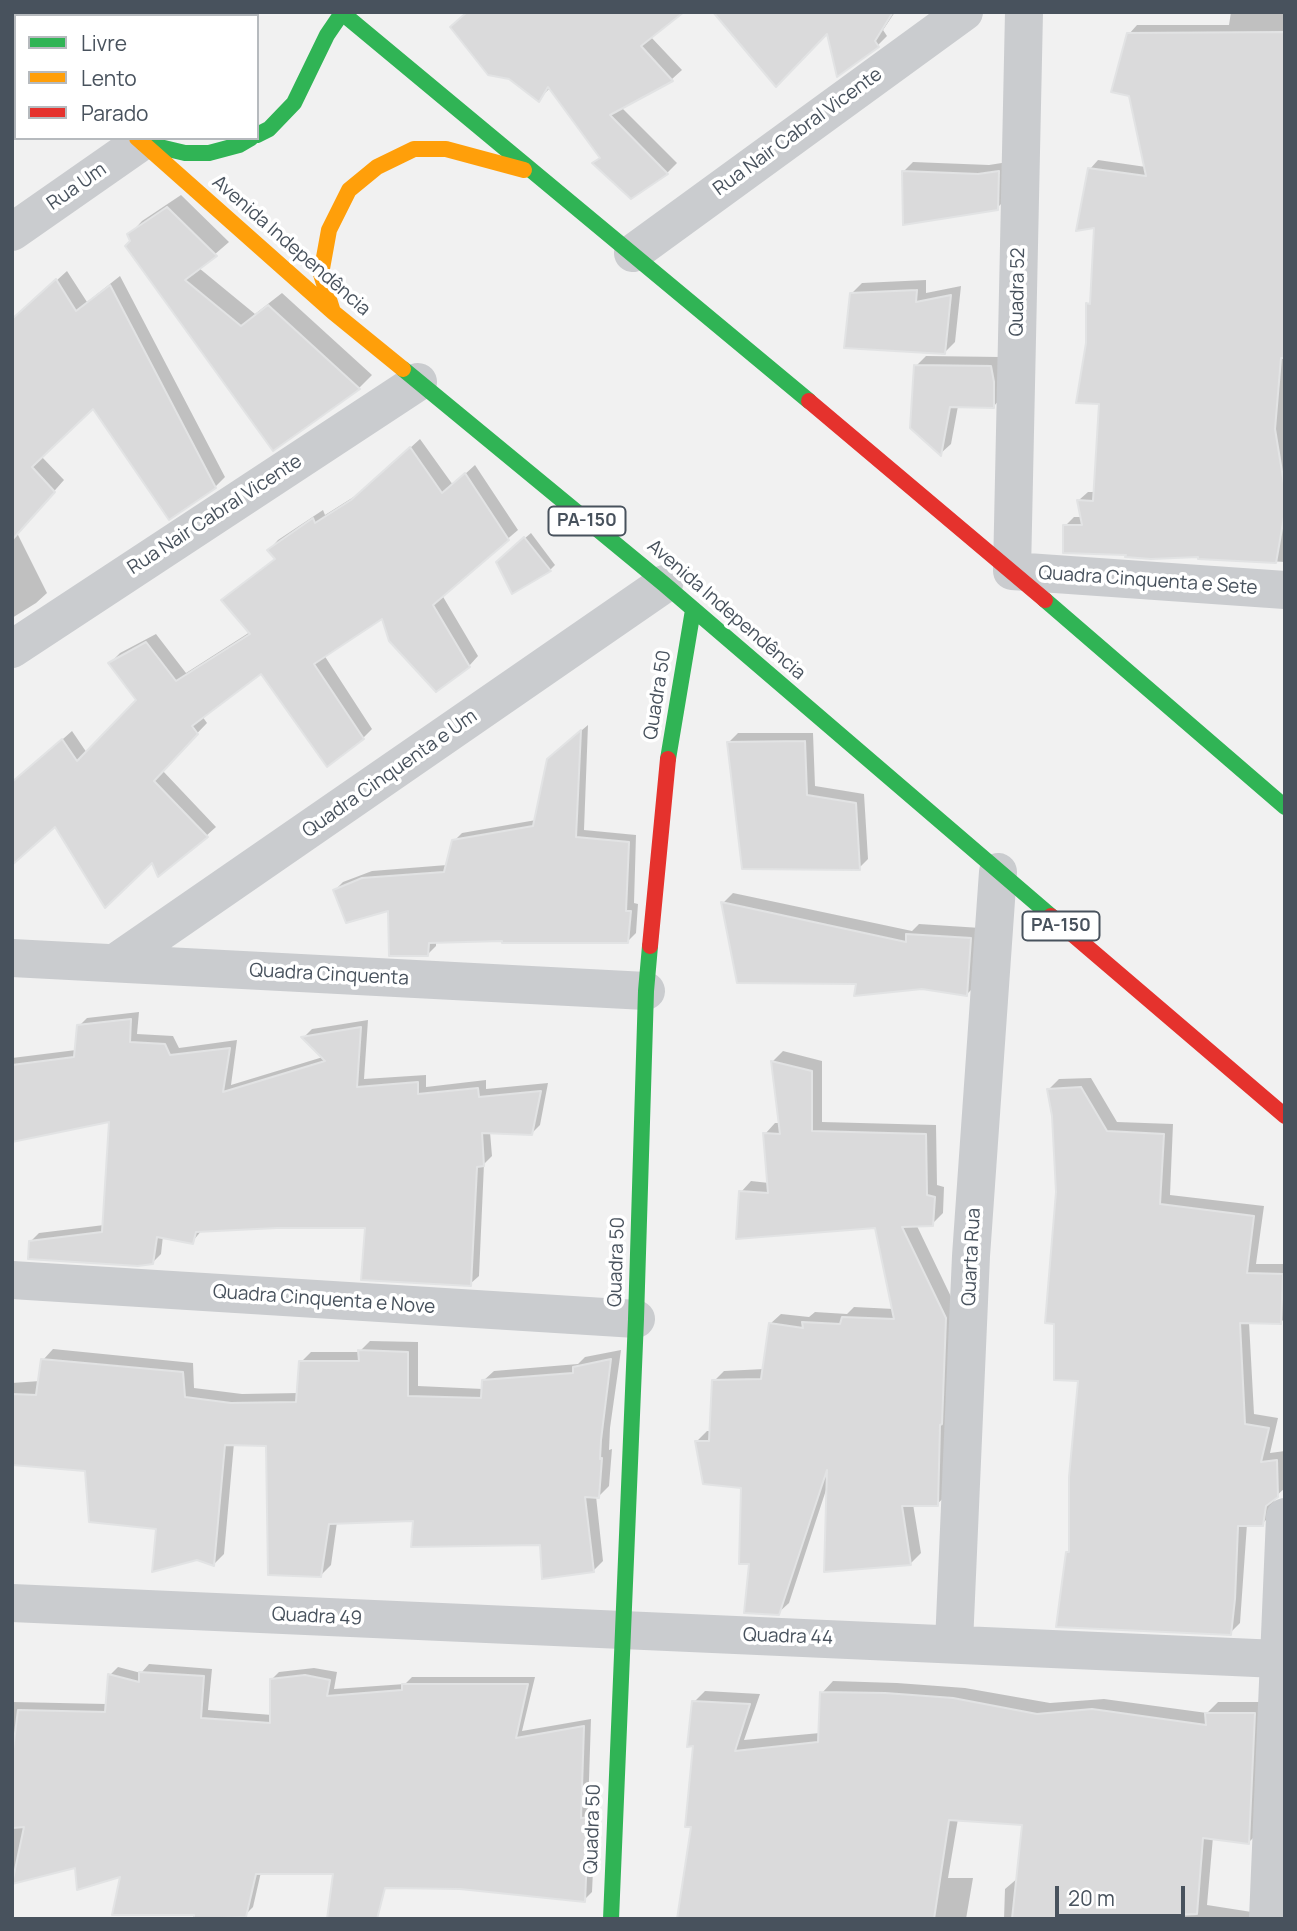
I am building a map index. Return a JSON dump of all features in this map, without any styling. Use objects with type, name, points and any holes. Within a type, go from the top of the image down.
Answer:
[{"type":"main road","points":[[259,134],[269,129],[294,103],[327,35],[342,13],[1012,571],[1285,807]]},
{"type":"main road","points":[[139,140],[185,153],[209,153],[248,140]]},
{"type":"main road","name":"Avenida Independência","points":[[139,140],[333,312],[664,584],[1285,1116]]},
{"type":"main road","points":[[333,312],[321,274],[328,230],[349,190],[377,167],[414,149],[446,149],[536,173]]},
{"type":"main road","name":"Quadra 50","points":[[611,1919],[636,1319],[646,991],[666,770],[693,610]]},
{"type":"street","name":"Rua Nair Cabral Vicente","points":[[633,253],[964,12]]},
{"type":"street","name":"Quadra 52","points":[[1012,571],[1024,12]]},
{"type":"street","name":"Rua Um","points":[[12,232],[139,140]]},
{"type":"street","name":"Rua Nair Cabral Vicente","points":[[12,649],[418,382]]},
{"type":"street","name":"Quadra Cinquenta e Sete","points":[[1012,571],[1285,590]]},
{"type":"street","name":"Quadra Cinquenta e Um","points":[[115,963],[664,584]]},
{"type":"street","name":"Quarta Rua","points":[[954,1643],[971,1256],[998,872]]},
{"type":"street","name":"Quadra Cinquenta","points":[[12,958],[646,991]]},
{"type":"street","name":"Quadra Cinquenta e Nove","points":[[12,1280],[636,1319]]},
{"type":"street","points":[[1268,1919],[1285,1517]]},
{"type":"street","name":"Quadra 49","points":[[12,1603],[623,1631]]},
{"type":"street","name":"Quadra 44","points":[[623,1631],[1278,1658]]},
{"type":"building","points":[[467,12],[684,12],[641,46],[673,81],[610,115],[668,174],[631,199],[592,163],[600,158],[548,87],[539,102],[509,79],[488,75],[450,27]]},
{"type":"building","points":[[713,12],[893,12],[875,41],[879,47],[837,77],[827,34],[776,87]]},
{"type":"building","points":[[1285,32],[1285,358],[1281,358],[1275,429],[1285,490],[1285,511],[1276,563],[1198,557],[1151,559],[1125,557],[1126,555],[1063,553],[1063,525],[1082,525],[1077,500],[1093,501],[1099,404],[1076,403],[1086,343],[1086,303],[1090,304],[1094,228],[1076,231],[1088,168],[1146,176],[1129,96],[1111,92],[1127,33]]},
{"type":"building","points":[[902,171],[978,174],[999,171],[998,210],[903,225]]},
{"type":"building","points":[[167,207],[217,256],[185,280],[241,326],[268,305],[360,389],[273,451],[125,246],[130,241],[127,234]]},
{"type":"building","points":[[56,279],[76,311],[110,285],[216,488],[169,520],[93,409],[32,467],[55,492],[12,540],[12,319]]},
{"type":"building","points":[[917,290],[916,302],[951,295],[945,354],[844,348],[850,293]]},
{"type":"building","points":[[914,365],[991,366],[994,408],[950,407],[941,456],[910,428]]},
{"type":"building","points":[[410,447],[442,493],[465,473],[509,540],[433,605],[470,667],[436,692],[389,641],[382,619],[314,664],[364,739],[327,767],[261,674],[192,726],[198,734],[154,781],[208,837],[158,877],[152,863],[105,908],[55,827],[12,865],[12,782],[62,739],[77,761],[136,700],[108,663],[146,642],[176,681],[250,634],[221,600],[275,559],[267,550],[313,518],[315,523],[351,500]]},
{"type":"building","points":[[524,537],[551,571],[512,594],[496,562]]},
{"type":"building","points":[[581,730],[576,837],[629,842],[626,911],[631,911],[628,943],[429,943],[428,956],[389,956],[388,911],[346,923],[333,890],[362,878],[444,872],[452,840],[533,826],[547,759]]},
{"type":"building","points":[[805,741],[807,795],[856,803],[860,870],[742,869],[727,742]]},
{"type":"building","points":[[721,902],[906,942],[906,934],[971,938],[967,996],[922,989],[854,996],[856,984],[737,983]]},
{"type":"building","points":[[131,1019],[130,1042],[165,1044],[170,1055],[230,1048],[223,1092],[325,1061],[301,1037],[361,1027],[357,1087],[418,1082],[418,1094],[478,1088],[479,1097],[541,1091],[532,1135],[482,1133],[484,1166],[477,1167],[471,1286],[361,1280],[365,1228],[196,1232],[193,1244],[157,1237],[153,1264],[138,1266],[28,1259],[29,1241],[102,1232],[109,1122],[12,1142],[12,1065],[74,1057],[77,1025]]},
{"type":"building","points":[[771,1061],[812,1071],[812,1131],[926,1134],[927,1195],[935,1197],[933,1226],[902,1227],[946,1318],[938,1506],[902,1506],[911,1565],[824,1572],[827,1470],[779,1615],[744,1613],[749,1564],[739,1564],[741,1488],[703,1484],[695,1441],[709,1441],[712,1380],[761,1379],[769,1323],[803,1328],[802,1322],[840,1324],[842,1317],[894,1319],[875,1228],[736,1239],[739,1191],[768,1193],[763,1133],[780,1134]]},
{"type":"building","points":[[1081,1087],[1107,1131],[1164,1134],[1160,1204],[1254,1216],[1247,1273],[1283,1274],[1281,1324],[1240,1323],[1245,1424],[1269,1428],[1261,1462],[1277,1460],[1278,1497],[1266,1506],[1263,1526],[1238,1526],[1231,1635],[1056,1627],[1066,1552],[1069,1552],[1069,1477],[1078,1381],[1054,1380],[1054,1324],[1045,1323],[1056,1192],[1052,1116],[1047,1089]]},
{"type":"building","points":[[358,1350],[408,1352],[408,1396],[481,1398],[482,1380],[573,1373],[573,1367],[611,1359],[601,1440],[599,1498],[585,1497],[594,1572],[542,1579],[540,1545],[411,1547],[413,1521],[329,1524],[321,1577],[268,1575],[266,1446],[225,1445],[214,1566],[197,1560],[152,1572],[156,1529],[89,1522],[85,1471],[12,1465],[12,1394],[36,1395],[41,1359],[183,1372],[185,1397],[231,1403],[296,1402],[299,1361],[359,1361]]},
{"type":"building","points":[[139,1672],[204,1676],[201,1718],[270,1723],[270,1679],[305,1675],[330,1680],[327,1696],[402,1690],[402,1684],[528,1684],[516,1738],[584,1726],[581,1818],[593,1817],[591,1854],[587,1855],[585,1902],[460,1889],[385,1888],[377,1919],[327,1919],[333,1874],[256,1874],[246,1917],[194,1919],[194,1915],[112,1915],[120,1877],[77,1890],[75,1868],[12,1884],[24,1827],[12,1828],[12,1757],[18,1710],[105,1712],[108,1674],[139,1682]]},
{"type":"building","points":[[820,1692],[953,1698],[1037,1714],[1092,1709],[1206,1725],[1205,1713],[1255,1713],[1249,1844],[1203,1838],[1197,1914],[1012,1919],[1022,1825],[949,1820],[934,1919],[677,1919],[691,1827],[685,1827],[693,1746],[687,1747],[692,1701],[750,1704],[735,1751],[818,1742]]},
{"type":"traffic: fast","points":[[341,12],[809,401]]},
{"type":"traffic: fast","points":[[259,134],[269,129],[294,103],[327,35],[342,13]]},
{"type":"traffic: fast","points":[[143,143],[185,153],[209,153],[248,140]]},
{"type":"traffic: fast","points":[[403,369],[664,584],[1051,916]]},
{"type":"traffic: fast","points":[[1045,600],[1285,807]]},
{"type":"traffic: fast","points":[[668,759],[693,610]]},
{"type":"traffic: fast","points":[[611,1919],[636,1319],[646,991],[650,946]]},
{"type":"traffic: slow","points":[[139,140],[333,312],[403,369]]},
{"type":"traffic: slow","points":[[333,312],[321,274],[329,230],[349,190],[377,167],[414,149],[446,149],[524,170]]},
{"type":"traffic: jam","points":[[809,401],[1045,600]]},
{"type":"traffic: jam","points":[[650,946],[668,759]]},
{"type":"traffic: jam","points":[[1051,916],[1285,1116]]}]
